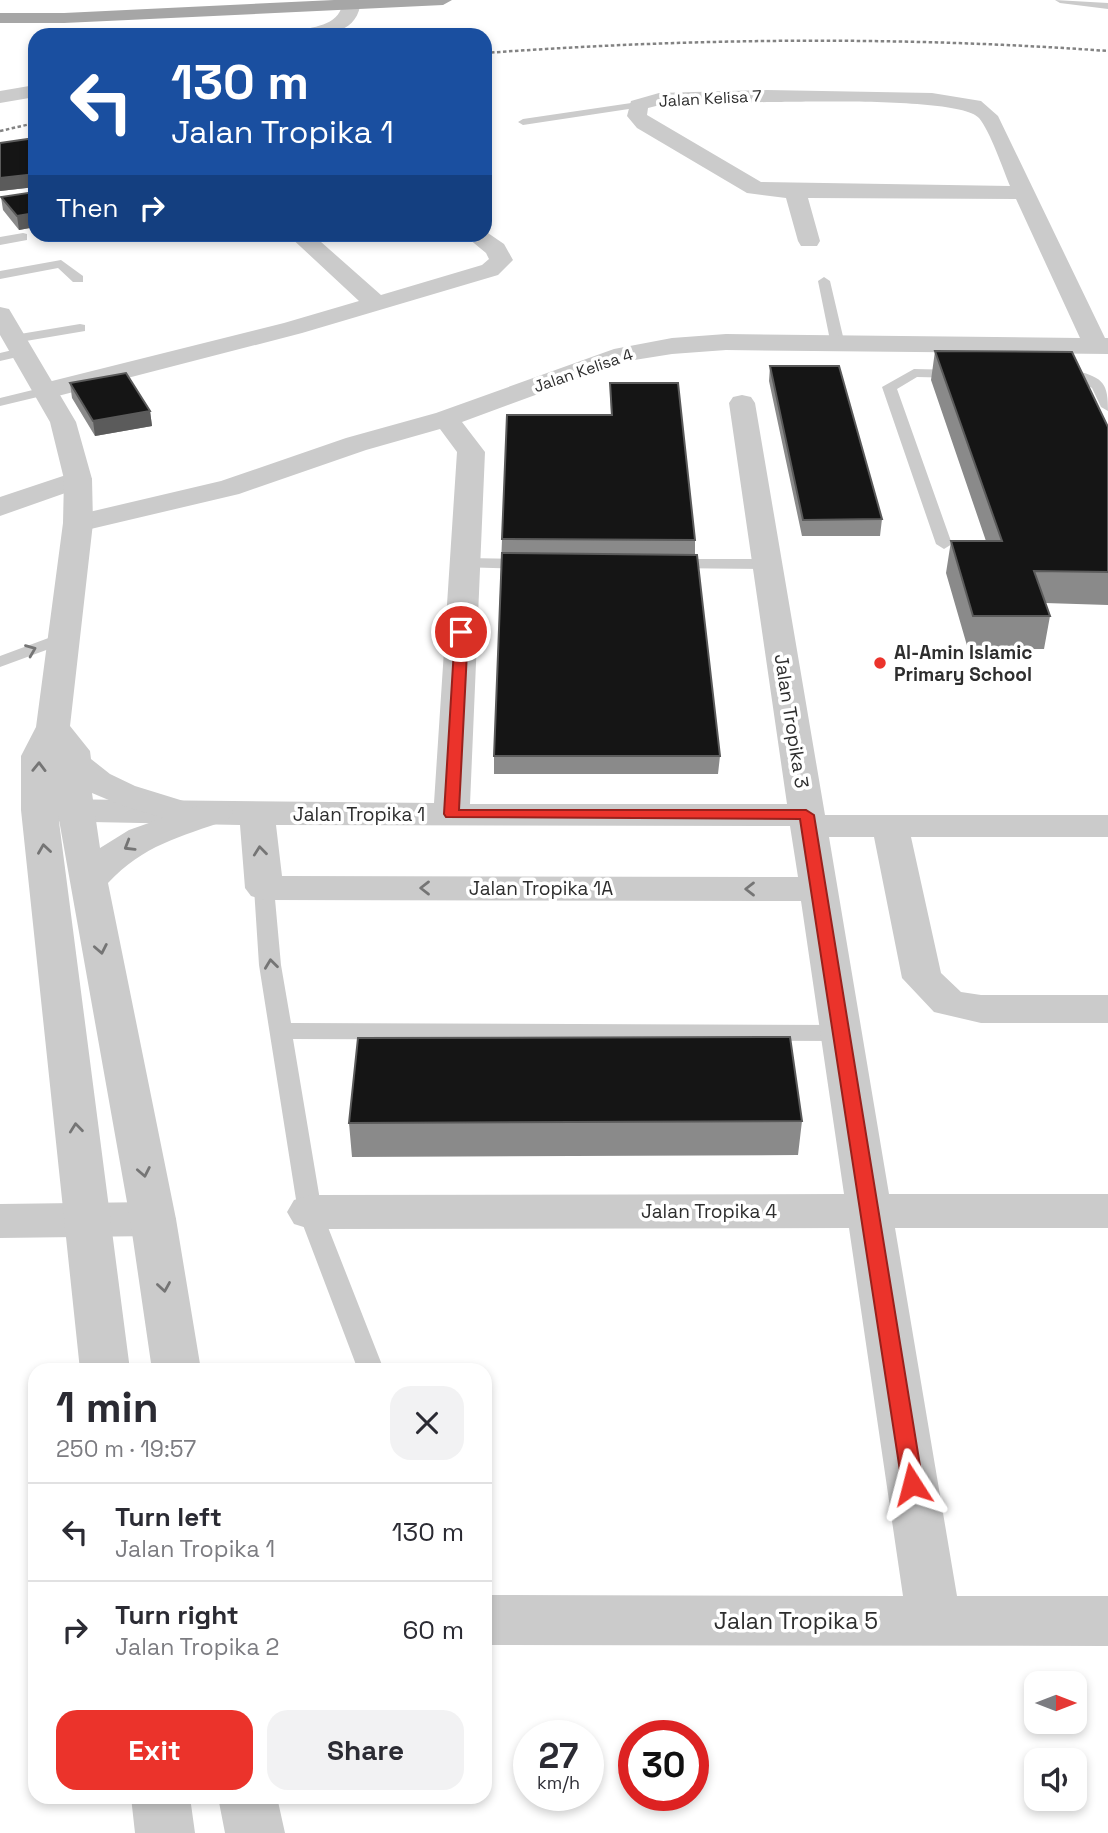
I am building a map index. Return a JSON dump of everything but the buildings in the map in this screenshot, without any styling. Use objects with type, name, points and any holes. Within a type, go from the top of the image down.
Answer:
[{"type":"main road","points":[[0,10],[215,0]]},
{"type":"main road","points":[[371,14],[443,0]]},
{"type":"main road","points":[[0,18],[153,14],[244,18],[264,22],[265,26],[319,19],[325,15],[328,3],[352,2],[371,14],[463,0]]},
{"type":"street","points":[[325,28],[344,22],[352,2]]},
{"type":"street","points":[[350,28],[371,14]]},
{"type":"street","name":"Jalan Kelisa 7","points":[[1025,193],[795,191],[755,188],[644,124],[637,116],[638,105],[659,99],[952,89],[983,110],[1025,193],[1102,346]]},
{"type":"street","points":[[0,97],[28,91]]},
{"type":"street","points":[[795,191],[809,241]]},
{"type":"street","points":[[307,242],[377,304]]},
{"type":"street","points":[[45,391],[377,304],[490,270],[501,260],[496,249],[486,242]]},
{"type":"street","points":[[0,314],[12,349],[45,391],[62,422],[78,485],[78,523],[53,727],[38,756],[38,810],[104,1363]]},
{"type":"street","name":"Jalan Kelisa 4","points":[[78,523],[229,488],[356,444],[446,419],[623,354],[672,346],[726,342],[1102,346]]},
{"type":"street","name":"Jalan Tropika 3","points":[[742,403],[934,1621]]},
{"type":"street","points":[[446,419],[471,452],[451,814]]},
{"type":"street","points":[[0,507],[78,485]]},
{"type":"street","points":[[53,727],[73,751],[75,811],[153,1219],[176,1363]]},
{"type":"street","points":[[75,764],[108,790],[177,811]]},
{"type":"street","name":"Jalan Tropika 1","points":[[38,810],[807,820],[890,825],[1108,825]]},
{"type":"street","points":[[88,882],[115,854],[142,838],[215,812]]},
{"type":"street","points":[[257,814],[264,888]]},
{"type":"street","points":[[890,825],[922,978],[948,1003],[981,1009],[1108,1009]]},
{"type":"street","name":"Jalan Tropika 1A","points":[[264,888],[818,889]]},
{"type":"street","name":"Jalan Tropika 4","points":[[310,1212],[1108,1211]]},
{"type":"street","points":[[0,1221],[153,1219]]},
{"type":"street","name":"Jalan Tropika 5","points":[[492,1620],[1108,1621]]},
{"type":"street","points":[[161,1804],[165,1833]]},
{"type":"street","points":[[249,1804],[255,1833]]},
{"type":"lane","points":[[1060,0],[1108,6]]},
{"type":"lane","points":[[523,122],[638,105]]},
{"type":"lane","points":[[0,241],[23,237]]},
{"type":"lane","points":[[0,275],[61,264],[78,279]]},
{"type":"lane","points":[[824,281],[838,345]]},
{"type":"lane","points":[[12,349],[79,327]]},
{"type":"lane","points":[[1063,346],[1070,375],[1098,385],[1108,407]]},
{"type":"lane","points":[[944,544],[890,387],[915,373],[982,374]]},
{"type":"lane","points":[[0,401],[45,391]]},
{"type":"lane","points":[[465,563],[547,564]]},
{"type":"lane","points":[[657,564],[767,564]]},
{"type":"lane","points":[[0,662],[62,638]]},
{"type":"lane","points":[[264,888],[270,965],[310,1212],[368,1363]]},
{"type":"lane","points":[[281,1031],[841,1033]]},
{"type":"railway","points":[[492,53],[641,44],[796,41],[952,43],[1108,51]]},
{"type":"railway","points":[[0,131],[28,125]]},
{"type":"place","name":"Al-Amin Islamic Primary School","points":[[880,663]]},
{"type":"route","points":[[461,632],[451,814],[806,815],[912,1484]]}]
